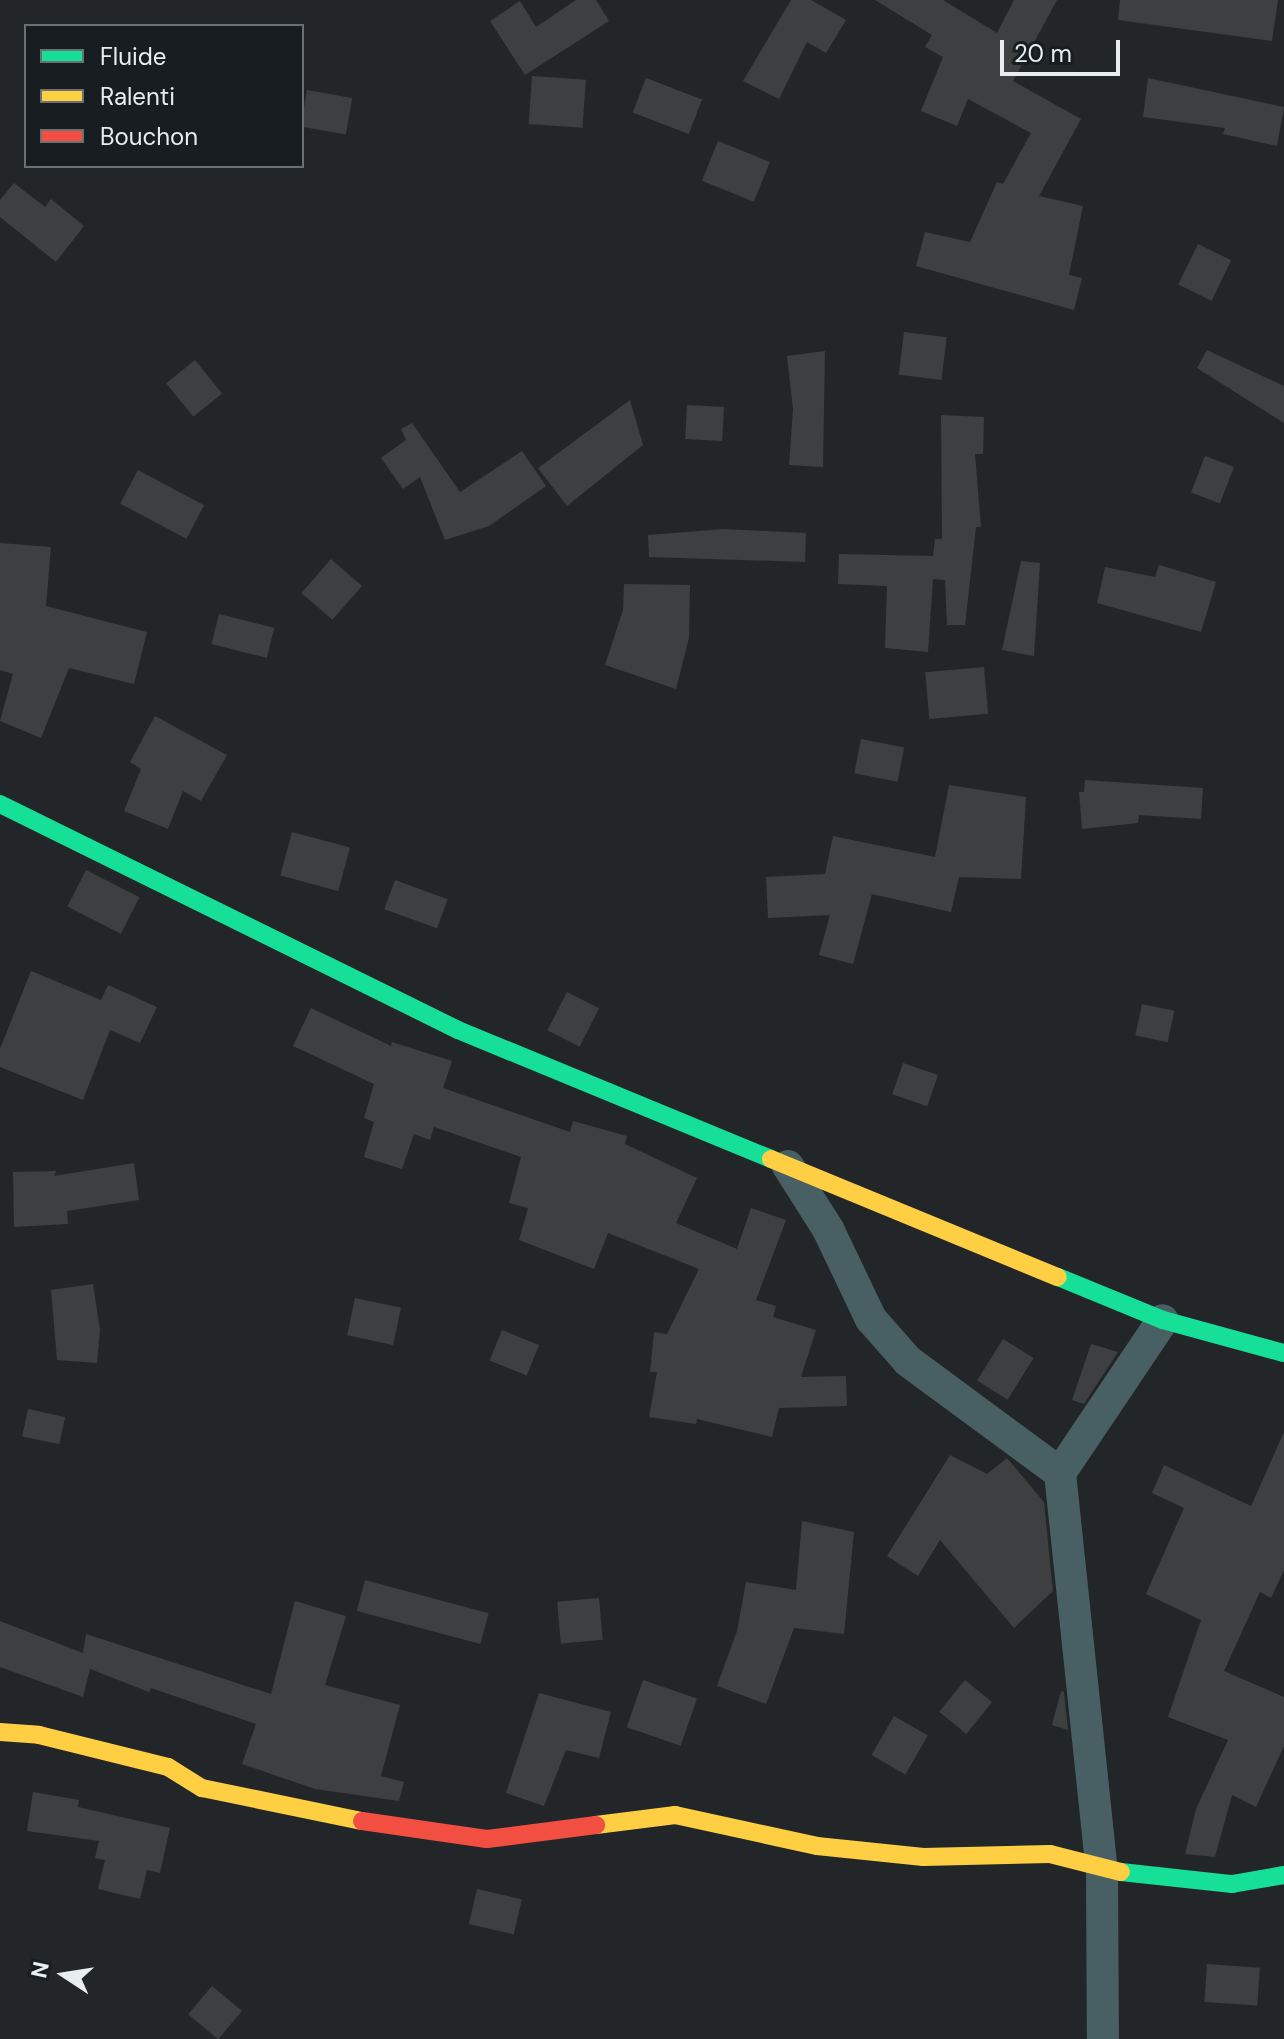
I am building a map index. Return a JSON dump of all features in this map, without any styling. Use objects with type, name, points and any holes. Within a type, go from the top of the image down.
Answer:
[{"type":"street","points":[[0,804],[121,859],[458,1030],[1163,1320],[1284,1353]]},
{"type":"street","points":[[788,1166],[828,1229],[871,1319],[908,1361],[1060,1473]]},
{"type":"street","points":[[1103,2039],[1102,1870],[1060,1473],[1163,1320]]},
{"type":"street","points":[[0,1732],[39,1735],[168,1767],[202,1788],[310,1814],[487,1839],[675,1815],[817,1846],[923,1857],[1050,1854],[1102,1870],[1232,1884],[1284,1875]]},
{"type":"building","points":[[576,0],[596,0],[609,21],[525,75],[490,21],[520,1],[536,27]]},
{"type":"building","points":[[791,0],[811,0],[846,20],[826,53],[807,42],[779,99],[743,81]]},
{"type":"building","points":[[875,0],[943,0],[997,33],[1014,0],[1057,0],[1013,81],[1081,119],[1039,196],[1083,206],[1069,275],[1082,278],[1074,310],[916,266],[925,232],[970,242],[997,182],[1003,184],[1031,133],[968,99],[957,126],[921,111],[943,57],[925,47],[932,35]]},
{"type":"building","points":[[1120,0],[1278,0],[1272,41],[1118,20]]},
{"type":"building","points":[[532,76],[586,80],[583,128],[529,124]]},
{"type":"building","points":[[646,78],[702,100],[689,134],[633,113]]},
{"type":"building","points":[[1148,78],[1284,107],[1277,146],[1223,134],[1225,128],[1143,117]]},
{"type":"building","points":[[307,90],[352,98],[346,134],[304,127]]},
{"type":"building","points":[[718,141],[770,162],[754,202],[702,181]]},
{"type":"building","points":[[14,183],[45,207],[51,199],[84,226],[56,262],[0,217],[0,200]]},
{"type":"building","points":[[1198,244],[1231,260],[1212,301],[1178,284]]},
{"type":"building","points":[[904,332],[947,337],[941,380],[899,375]]},
{"type":"building","points":[[1207,350],[1284,386],[1284,423],[1197,368]]},
{"type":"building","points":[[825,351],[823,467],[789,465],[793,409],[787,356]]},
{"type":"building","points":[[195,360],[222,393],[193,417],[166,383]]},
{"type":"building","points":[[630,400],[643,445],[567,506],[538,468]]},
{"type":"building","points":[[687,405],[724,407],[722,441],[685,439]]},
{"type":"building","points":[[941,415],[984,417],[983,454],[975,454],[981,527],[976,527],[965,625],[947,625],[945,580],[933,579],[928,652],[885,648],[887,586],[838,584],[839,554],[933,556],[935,539],[942,539]]},
{"type":"building","points":[[412,423],[460,492],[522,451],[546,486],[489,526],[445,540],[420,477],[403,489],[381,458],[406,440],[401,429]]},
{"type":"building","points":[[1205,456],[1234,467],[1220,504],[1191,492]]},
{"type":"building","points":[[138,470],[204,505],[186,539],[120,504]]},
{"type":"building","points":[[724,529],[806,533],[805,562],[649,557],[648,535]]},
{"type":"building","points":[[0,543],[51,547],[46,606],[147,632],[134,684],[69,668],[41,738],[0,721],[13,674],[0,670]]},
{"type":"building","points":[[331,559],[362,586],[332,620],[301,593]]},
{"type":"building","points":[[1021,561],[1040,563],[1034,656],[1002,650]]},
{"type":"building","points":[[1159,565],[1216,582],[1201,632],[1097,603],[1105,567],[1155,577]]},
{"type":"building","points":[[624,584],[690,585],[689,638],[676,689],[605,665],[623,610]]},
{"type":"building","points":[[219,614],[274,628],[267,658],[212,644]]},
{"type":"building","points":[[984,667],[988,714],[929,719],[925,672]]},
{"type":"building","points":[[155,716],[227,755],[201,801],[183,791],[168,829],[124,811],[141,769],[130,762]]},
{"type":"building","points":[[861,739],[904,747],[898,782],[854,773]]},
{"type":"building","points":[[1085,780],[1203,788],[1201,819],[1139,815],[1138,823],[1082,829],[1079,792],[1084,792]]},
{"type":"building","points":[[949,785],[1026,797],[1021,879],[959,877],[951,912],[872,894],[853,964],[819,955],[830,915],[768,918],[766,877],[825,874],[833,836],[935,857]]},
{"type":"building","points":[[292,832],[350,848],[338,891],[280,875]]},
{"type":"building","points":[[86,870],[139,897],[121,934],[67,907]]},
{"type":"building","points":[[395,880],[448,899],[437,928],[384,909]]},
{"type":"building","points":[[31,971],[101,1000],[108,985],[157,1007],[140,1043],[110,1030],[83,1100],[0,1067],[0,1049]]},
{"type":"building","points":[[567,992],[599,1008],[580,1047],[547,1030]]},
{"type":"building","points":[[1142,1004],[1174,1011],[1168,1042],[1135,1035]]},
{"type":"building","points":[[311,1008],[391,1046],[392,1042],[452,1061],[443,1088],[570,1132],[573,1121],[627,1136],[625,1144],[697,1178],[676,1223],[737,1249],[751,1208],[786,1220],[756,1300],[776,1306],[773,1317],[816,1330],[801,1377],[846,1376],[847,1406],[779,1408],[772,1437],[697,1419],[696,1424],[649,1417],[657,1372],[650,1372],[654,1332],[667,1334],[699,1269],[608,1233],[594,1269],[519,1240],[528,1208],[509,1203],[521,1157],[434,1127],[430,1140],[414,1134],[402,1169],[364,1157],[374,1122],[364,1118],[374,1084],[293,1046]]},
{"type":"building","points":[[903,1063],[938,1075],[927,1106],[892,1094]]},
{"type":"building","points":[[134,1163],[139,1200],[67,1211],[68,1224],[14,1227],[13,1172],[56,1171],[54,1176]]},
{"type":"building","points":[[93,1284],[100,1330],[97,1363],[57,1360],[51,1290]]},
{"type":"building","points":[[355,1298],[401,1308],[393,1345],[347,1335]]},
{"type":"building","points":[[502,1330],[539,1345],[527,1376],[490,1361]]},
{"type":"building","points":[[1003,1339],[1034,1358],[1008,1400],[977,1381]]},
{"type":"building","points":[[1091,1344],[1118,1352],[1084,1404],[1072,1400]]},
{"type":"building","points":[[28,1409],[65,1417],[59,1444],[22,1436]]},
{"type":"building","points":[[1284,1432],[1284,1570],[1271,1598],[1260,1592],[1224,1671],[1284,1697],[1284,1746],[1256,1807],[1232,1795],[1215,1857],[1185,1854],[1196,1809],[1228,1740],[1168,1717],[1201,1620],[1146,1594],[1184,1508],[1152,1493],[1164,1465],[1251,1506]]},
{"type":"building","points":[[950,1455],[987,1474],[1007,1458],[1044,1502],[1053,1591],[1014,1628],[940,1540],[918,1576],[887,1556]]},
{"type":"building","points":[[802,1521],[854,1532],[844,1634],[794,1628],[766,1704],[717,1686],[737,1631],[746,1582],[796,1590]]},
{"type":"building","points":[[365,1580],[489,1613],[480,1644],[357,1611]]},
{"type":"building","points":[[599,1598],[603,1640],[561,1644],[557,1602]]},
{"type":"building","points":[[295,1601],[346,1616],[325,1685],[400,1705],[381,1776],[404,1782],[399,1801],[315,1789],[242,1764],[256,1724],[151,1688],[149,1692],[90,1669],[83,1697],[0,1667],[0,1621],[83,1653],[86,1634],[271,1694]]},
{"type":"building","points":[[643,1680],[697,1699],[681,1746],[627,1727]]},
{"type":"building","points":[[965,1680],[992,1702],[966,1734],[939,1712]]},
{"type":"building","points":[[1061,1691],[1064,1692],[1068,1730],[1052,1725]]},
{"type":"building","points":[[539,1693],[611,1712],[599,1758],[566,1750],[544,1806],[506,1793]]},
{"type":"building","points":[[894,1716],[928,1736],[905,1774],[872,1755]]},
{"type":"building","points":[[33,1792],[79,1800],[78,1807],[170,1828],[160,1873],[147,1870],[140,1899],[98,1889],[105,1860],[95,1858],[99,1841],[27,1831]]},
{"type":"building","points":[[477,1889],[522,1899],[514,1934],[469,1924]]},
{"type":"building","points":[[1207,1964],[1260,1968],[1257,2006],[1204,2002]]},
{"type":"building","points":[[212,1986],[242,2011],[218,2039],[188,2014]]},
{"type":"traffic: fast","points":[[0,804],[458,1030],[771,1159]]},
{"type":"traffic: fast","points":[[1058,1277],[1163,1320],[1284,1353]]},
{"type":"traffic: fast","points":[[1121,1872],[1232,1884],[1284,1875]]},
{"type":"traffic: slow","points":[[771,1159],[1058,1277]]},
{"type":"traffic: slow","points":[[0,1732],[39,1735],[168,1767],[202,1788],[362,1821]]},
{"type":"traffic: slow","points":[[596,1825],[675,1815],[817,1846],[923,1857],[1050,1854],[1121,1872]]},
{"type":"traffic: jam","points":[[362,1821],[487,1839],[596,1825]]}]
